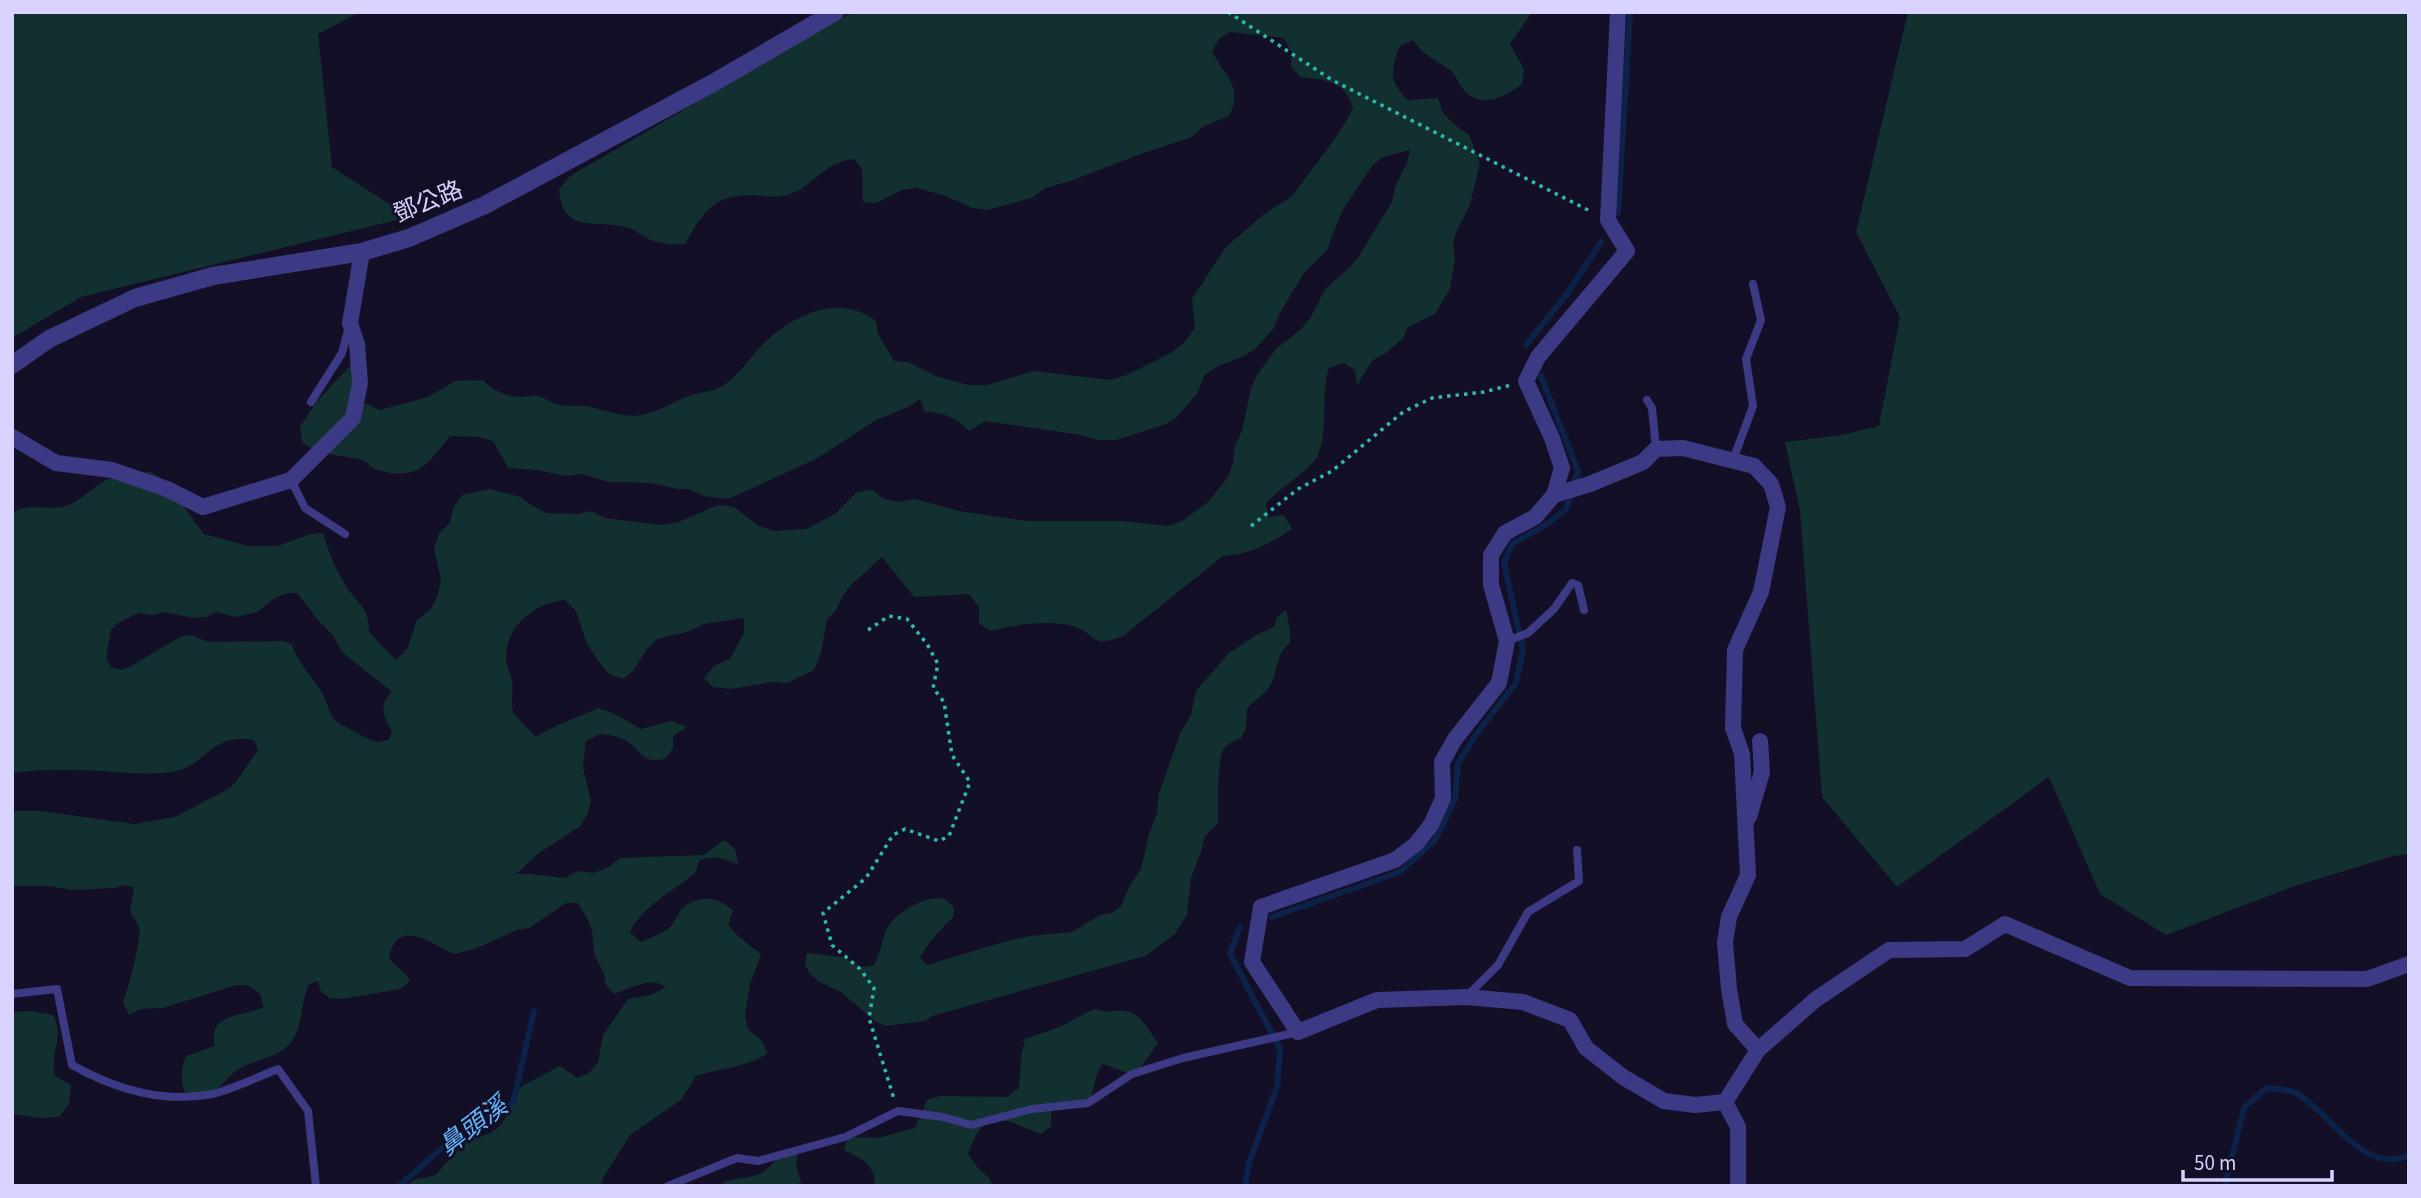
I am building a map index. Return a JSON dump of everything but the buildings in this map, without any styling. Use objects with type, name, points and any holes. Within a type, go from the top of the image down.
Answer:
[{"type":"street","name":"鄧公路","points":[[12,365],[49,339],[135,298],[213,276],[362,252],[409,237],[485,205],[713,83],[835,12]]},
{"type":"street","points":[[1618,12],[1608,220],[1627,251],[1538,357],[1527,381],[1562,468],[1554,495],[1535,517],[1505,533],[1491,555],[1492,585],[1507,641],[1499,683],[1455,739],[1442,762],[1443,798],[1431,825],[1416,844],[1395,860],[1261,907],[1252,962],[1298,1032],[1377,1000],[1466,997],[1523,1002],[1570,1020],[1586,1048],[1623,1077],[1664,1101],[1695,1105],[1725,1102]]},
{"type":"street","points":[[12,437],[56,463],[112,470],[167,489],[203,507],[291,480],[354,418],[360,383],[357,344],[350,323],[362,252]]},
{"type":"street","points":[[1554,495],[1590,484],[1643,462],[1656,449],[1683,448],[1754,466],[1771,484],[1778,507],[1761,592],[1735,650],[1733,728],[1742,754],[1748,875],[1729,917],[1725,942],[1735,1024],[1758,1050]]},
{"type":"street","points":[[1745,832],[1762,772],[1760,741]]},
{"type":"street","points":[[1725,1102],[1758,1050],[1815,1000],[1889,950],[1965,949],[2006,924],[2130,978],[2367,979],[2409,964]]},
{"type":"street","points":[[1725,1102],[1738,1127],[1738,1186]]},
{"type":"lane","points":[[1733,460],[1753,407],[1746,359],[1761,320],[1753,284]]},
{"type":"lane","points":[[311,402],[342,353],[350,323]]},
{"type":"lane","points":[[1647,400],[1653,408],[1656,449]]},
{"type":"lane","points":[[291,480],[305,508],[345,534]]},
{"type":"lane","points":[[1507,641],[1528,633],[1553,609],[1572,583],[1578,585],[1584,610]]},
{"type":"lane","points":[[1466,997],[1498,965],[1528,912],[1579,881],[1577,850]]},
{"type":"lane","points":[[12,994],[57,989],[72,1065],[100,1081],[161,1098],[213,1094],[278,1069],[308,1111],[316,1186]]},
{"type":"lane","points":[[668,1186],[737,1158],[758,1161],[845,1137],[898,1111],[943,1117],[971,1125],[1032,1109],[1088,1102],[1132,1074],[1183,1058],[1298,1032]]},
{"type":"path","points":[[1228,12],[1332,80],[1608,220]]},
{"type":"path","points":[[1251,526],[1298,489],[1332,471],[1403,412],[1432,398],[1484,392],[1527,381]]},
{"type":"path","points":[[868,629],[889,616],[907,619],[927,644],[938,664],[933,688],[944,702],[952,755],[970,782],[949,836],[939,841],[905,829],[893,835],[866,878],[823,913],[832,945],[860,969],[874,988],[869,1018],[898,1111]]},
{"type":"green space","points":[[12,12],[360,12],[318,34],[332,167],[409,217],[81,297],[12,338]]},
{"type":"green space","points":[[852,12],[1532,12],[1510,44],[1524,69],[1522,84],[1500,97],[1485,100],[1470,95],[1453,73],[1426,54],[1413,40],[1399,47],[1393,69],[1397,87],[1408,100],[1438,98],[1443,113],[1469,135],[1480,163],[1470,205],[1453,243],[1455,258],[1450,289],[1435,314],[1408,327],[1403,338],[1373,360],[1357,385],[1355,370],[1344,363],[1329,368],[1323,434],[1318,455],[1309,467],[1266,504],[1269,517],[1284,515],[1292,529],[1259,547],[1223,556],[1123,636],[1112,640],[1098,640],[1077,628],[1048,623],[990,631],[979,623],[979,607],[969,594],[914,597],[882,557],[851,585],[827,620],[821,653],[814,670],[787,683],[773,682],[731,689],[713,687],[704,678],[714,666],[730,659],[744,633],[744,618],[704,624],[687,632],[657,639],[633,671],[623,679],[609,674],[600,663],[587,644],[576,611],[565,600],[543,606],[524,618],[511,636],[506,662],[512,680],[513,713],[536,737],[598,708],[641,729],[671,721],[687,727],[673,736],[673,748],[665,759],[650,760],[628,742],[611,735],[601,734],[586,741],[583,768],[591,801],[587,816],[579,827],[539,853],[516,874],[564,878],[578,871],[593,873],[607,868],[620,858],[703,855],[724,840],[735,849],[738,865],[719,858],[699,860],[696,872],[651,906],[630,932],[641,942],[657,935],[671,926],[685,906],[700,899],[712,899],[729,907],[733,911],[728,924],[761,955],[750,984],[745,1015],[748,1029],[761,1040],[768,1053],[742,1065],[696,1076],[681,1100],[630,1135],[603,1178],[601,1186],[406,1186],[413,1180],[436,1175],[467,1138],[488,1134],[501,1125],[515,1090],[560,1066],[577,1078],[589,1073],[598,1062],[603,1035],[628,999],[651,995],[666,987],[647,983],[614,994],[606,985],[604,974],[594,954],[592,931],[578,903],[566,903],[529,928],[517,930],[475,949],[454,954],[416,936],[407,936],[399,938],[393,945],[389,958],[410,981],[400,989],[342,999],[329,998],[320,990],[318,981],[309,984],[296,1035],[287,1047],[240,1068],[211,1094],[202,1096],[185,1093],[182,1074],[186,1056],[215,1046],[216,1027],[221,1022],[264,1007],[260,994],[247,985],[236,985],[163,1008],[140,1009],[129,1015],[123,1002],[139,934],[138,924],[130,912],[134,888],[125,885],[73,890],[49,886],[12,886],[12,811],[41,811],[134,824],[175,817],[228,789],[258,750],[254,740],[228,741],[186,768],[167,772],[66,770],[12,773],[12,513],[23,508],[67,506],[114,477],[151,472],[165,481],[204,534],[248,546],[278,546],[310,534],[323,533],[340,576],[366,612],[369,632],[396,660],[407,649],[417,620],[431,609],[438,595],[441,580],[434,549],[439,534],[450,522],[453,508],[462,495],[490,489],[521,497],[547,513],[577,514],[591,511],[605,518],[660,525],[676,523],[718,505],[734,507],[759,526],[774,531],[806,529],[835,514],[857,492],[872,490],[884,499],[898,502],[915,499],[959,511],[1026,521],[1122,521],[1168,526],[1182,521],[1208,502],[1228,477],[1251,388],[1257,375],[1276,349],[1301,329],[1311,317],[1325,289],[1359,256],[1392,202],[1410,150],[1383,157],[1372,166],[1342,211],[1327,250],[1304,273],[1279,314],[1274,328],[1255,349],[1216,367],[1204,376],[1198,392],[1178,416],[1166,424],[1116,440],[1098,440],[1081,435],[985,421],[969,431],[949,417],[925,412],[920,399],[876,420],[816,459],[728,499],[651,483],[609,482],[582,474],[565,476],[508,468],[493,441],[479,437],[450,436],[421,468],[403,473],[377,470],[362,460],[322,452],[302,442],[300,427],[317,401],[350,366],[365,363],[364,403],[380,410],[428,397],[455,381],[483,380],[496,390],[510,395],[537,396],[565,406],[584,406],[638,416],[691,395],[721,387],[738,373],[774,334],[801,317],[832,308],[862,312],[876,321],[878,334],[894,361],[908,362],[936,376],[968,385],[987,385],[1034,371],[1110,380],[1127,375],[1171,353],[1185,342],[1195,328],[1192,299],[1225,248],[1264,214],[1292,196],[1329,147],[1353,107],[1339,86],[1300,77],[1291,66],[1292,53],[1284,38],[1230,32],[1219,39],[1212,51],[1234,89],[1233,106],[1229,116],[1202,127],[1192,137],[1046,188],[1031,198],[988,210],[972,208],[946,196],[917,188],[902,190],[877,203],[863,202],[862,169],[854,159],[835,164],[788,195],[741,195],[720,201],[698,222],[685,244],[669,244],[653,241],[622,226],[586,223],[568,215],[562,205],[559,189],[570,176]],"holes":[[[287,593],[297,593],[333,635],[342,652],[392,692],[383,707],[384,716],[392,732],[389,740],[375,741],[335,720],[292,644],[283,641],[209,642],[190,635],[180,637],[121,670],[111,667],[106,658],[111,630],[118,623],[138,613],[153,615],[163,612],[194,618],[206,617],[216,612],[235,617],[257,612],[275,598]]]},
{"type":"green space","points":[[1908,12],[2409,12],[2409,854],[2393,856],[2292,887],[2166,935],[2100,894],[2049,777],[1897,887],[1822,797],[1800,511],[1785,442],[1842,435],[1879,426],[1900,317],[1856,232]]},
{"type":"green space","points":[[1286,610],[1290,643],[1281,653],[1268,689],[1247,709],[1246,728],[1241,738],[1228,744],[1223,750],[1219,775],[1218,823],[1204,837],[1191,878],[1187,915],[1175,934],[1145,956],[932,1016],[925,1021],[885,1026],[875,1021],[841,992],[810,974],[805,964],[807,953],[841,957],[862,967],[873,966],[886,930],[893,920],[907,909],[932,899],[946,900],[954,908],[953,917],[920,957],[927,965],[1007,941],[1072,932],[1100,915],[1112,913],[1121,906],[1141,869],[1157,813],[1159,793],[1180,734],[1191,715],[1196,691],[1229,653],[1274,627],[1277,617]]},
{"type":"green space","points":[[1096,1009],[1131,1012],[1144,1023],[1158,1043],[1141,1067],[1130,1074],[1103,1064],[1097,1074],[1090,1101],[1064,1105],[1051,1112],[1051,1126],[1041,1134],[997,1120],[981,1128],[968,1154],[990,1179],[992,1186],[875,1186],[870,1167],[844,1150],[848,1137],[878,1138],[915,1128],[927,1100],[940,1096],[1007,1097],[1019,1088],[1025,1039],[1059,1027]]},
{"type":"green space","points":[[32,1011],[53,1015],[56,1023],[58,1031],[55,1076],[71,1085],[69,1104],[59,1117],[40,1118],[12,1114],[12,1012]]},
{"type":"green space","points":[[798,1153],[796,1165],[802,1186],[719,1186],[728,1181],[759,1174],[781,1154]]},
{"type":"waterway","points":[[1618,213],[1630,12]]},
{"type":"waterway","points":[[1526,345],[1567,294],[1601,242]]},
{"type":"waterway","points":[[1272,917],[1400,872],[1435,840],[1455,799],[1458,763],[1477,733],[1516,683],[1523,650],[1504,563],[1512,544],[1549,523],[1566,509],[1578,471],[1541,376]]},
{"type":"waterway","points":[[1240,927],[1230,954],[1280,1049],[1277,1087],[1249,1163],[1245,1186]]},
{"type":"waterway","name":"鼻頭溪","points":[[399,1186],[451,1140],[513,1103],[534,1011]]},
{"type":"waterway","points":[[2225,1186],[2244,1108],[2266,1088],[2298,1094],[2363,1150],[2378,1157],[2393,1159],[2409,1155]]}]
